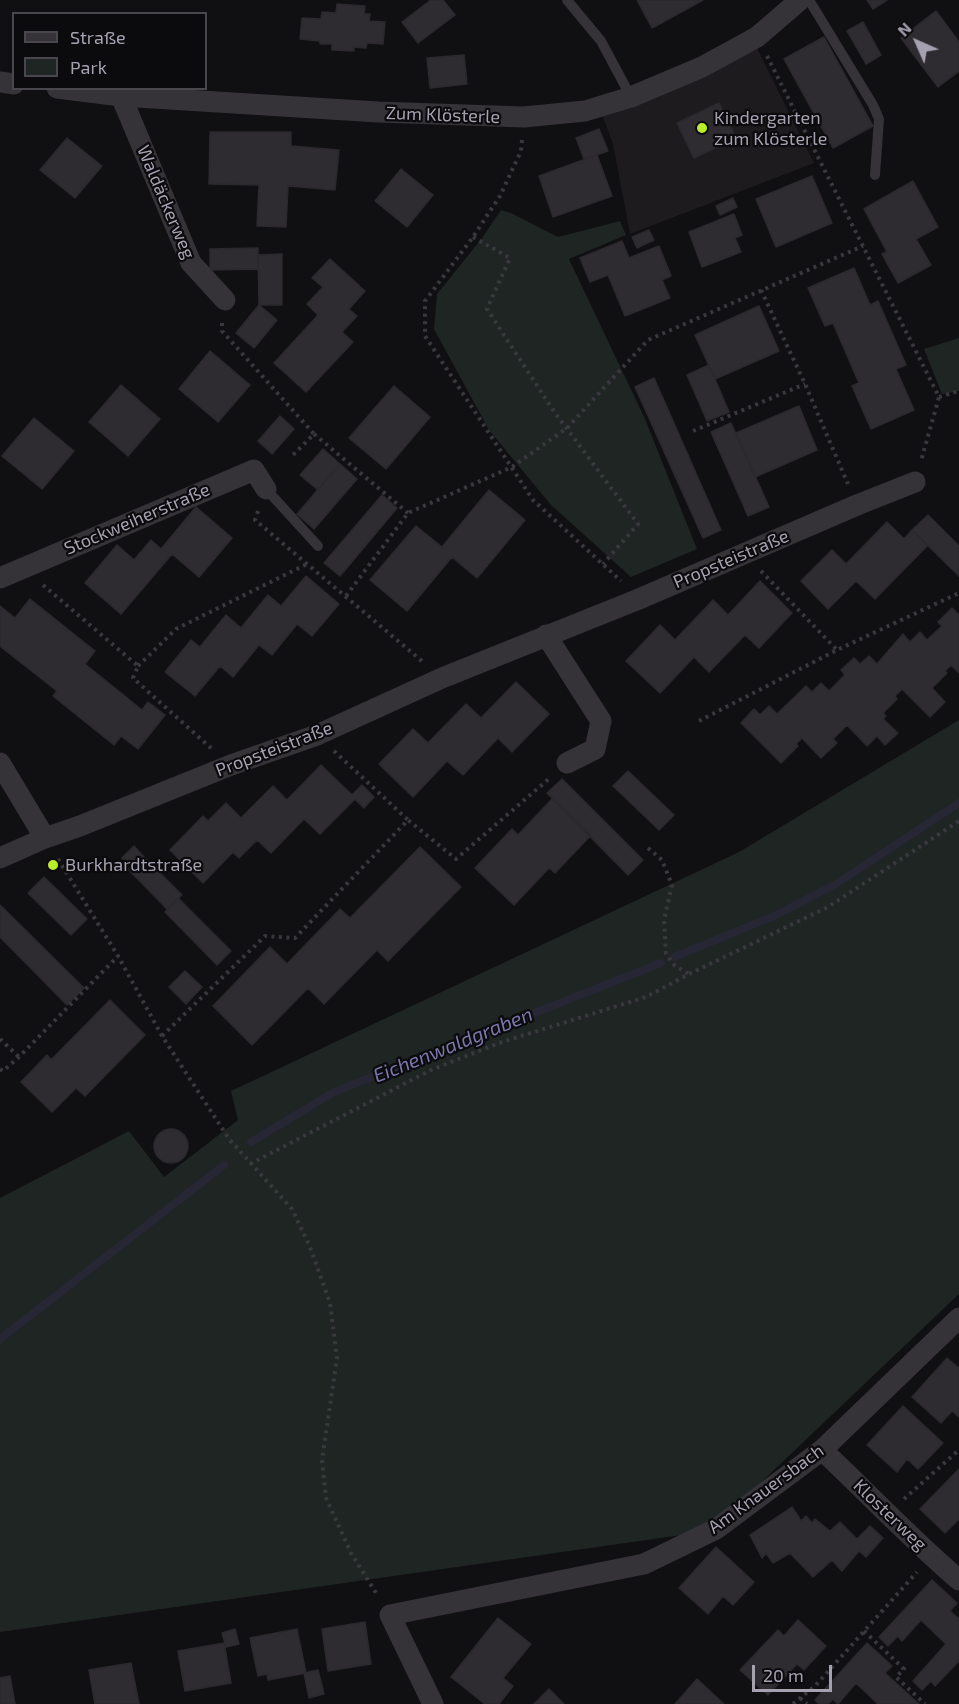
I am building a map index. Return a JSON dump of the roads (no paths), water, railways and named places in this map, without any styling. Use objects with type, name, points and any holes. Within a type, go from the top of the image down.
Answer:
[{"type":"street","name":"Zum Klösterle","points":[[73,90],[121,96],[378,112],[524,117],[585,111],[631,97],[702,67],[757,37],[800,0]]},
{"type":"street","name":"Waldäckerweg","points":[[121,96],[191,263],[225,300]]},
{"type":"street","name":"Stockweiherstraße","points":[[0,578],[254,471],[266,489]]},
{"type":"street","name":"Propsteistraße","points":[[0,858],[231,765],[317,735],[442,678],[639,599],[915,482]]},
{"type":"street","points":[[546,635],[601,721],[595,749],[567,763]]},
{"type":"street","points":[[0,763],[45,838]]},
{"type":"street","name":"Am Knauersbach","points":[[429,1703],[390,1615],[644,1564],[716,1529],[822,1450],[959,1318]]},
{"type":"street","name":"Klosterweg","points":[[822,1450],[959,1580]]},
{"type":"lane","points":[[567,0],[601,41],[631,97]]},
{"type":"lane","points":[[809,0],[873,105],[879,119],[875,175]]},
{"type":"lane","points":[[266,489],[318,546]]},
{"type":"waterway","name":"Eichenwaldgraben","points":[[674,957],[774,916],[836,884],[959,803]]},
{"type":"waterway","name":"Eichenwaldgraben","points":[[251,1142],[334,1092],[661,963]]},
{"type":"waterway","name":"Eichenwaldgraben","points":[[0,1339],[224,1165]]},
{"type":"place","name":"Kindergarten zum Klösterle","points":[[702,128]]},
{"type":"place","name":"Burkhardtstraße","points":[[53,865]]}]
